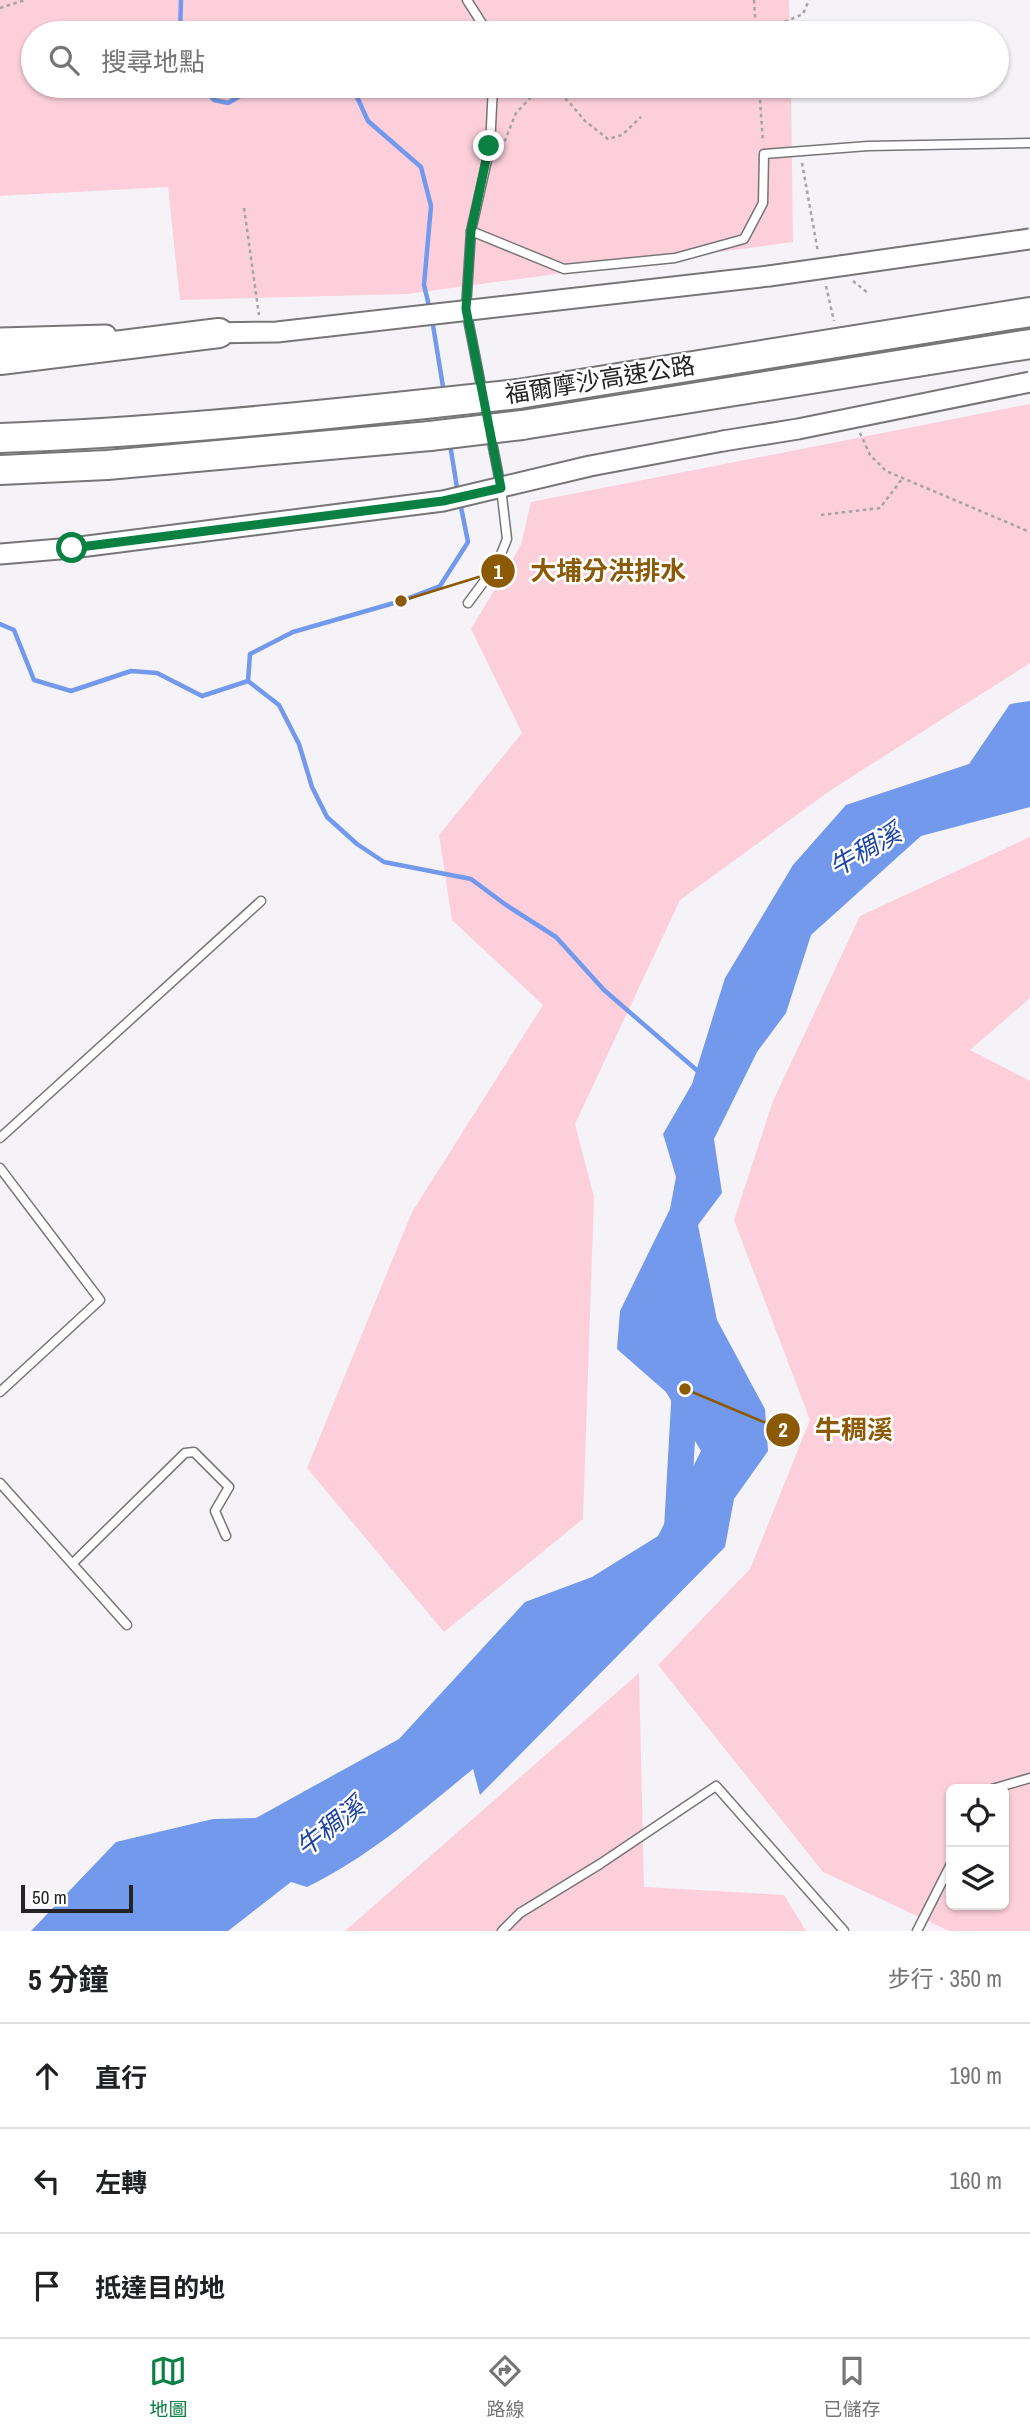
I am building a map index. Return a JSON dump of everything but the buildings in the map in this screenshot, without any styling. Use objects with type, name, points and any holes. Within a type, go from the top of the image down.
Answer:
[{"type":"highway","name":"福爾摩沙高速公路","points":[[0,438],[120,433],[255,422],[518,394],[1030,312]]},
{"type":"highway","points":[[0,360],[219,333]]},
{"type":"highway","name":"福爾摩沙高速公路","points":[[0,470],[107,465],[430,436],[522,425],[1030,344]]},
{"type":"street","points":[[0,338],[261,332],[769,276],[1030,239]]},
{"type":"street","points":[[0,554],[72,548],[443,501],[590,466],[1030,382]]},
{"type":"lane","points":[[467,0],[480,21]]},
{"type":"lane","points":[[468,603],[497,564],[507,539],[501,488],[466,309],[471,231],[489,146],[492,98]]},
{"type":"lane","points":[[471,231],[564,269],[675,258],[744,239],[763,204],[764,154],[868,146],[1030,143]]},
{"type":"lane","points":[[0,1138],[261,901]]},
{"type":"lane","points":[[0,1168],[100,1300],[0,1392]]},
{"type":"lane","points":[[73,1563],[185,1452],[194,1452],[229,1487],[215,1511],[226,1536]]},
{"type":"lane","points":[[0,1483],[127,1625]]},
{"type":"lane","points":[[1009,1784],[1030,1778]]},
{"type":"lane","points":[[502,1931],[520,1913],[600,1864],[716,1786],[844,1931]]},
{"type":"lane","points":[[917,1931],[946,1874]]},
{"type":"path","points":[[0,8],[25,0]]},
{"type":"path","points":[[754,0],[756,21]]},
{"type":"path","points":[[786,21],[803,14],[809,0]]},
{"type":"path","points":[[484,174],[506,142],[516,113],[530,98]]},
{"type":"path","points":[[564,98],[585,121],[608,139],[622,135],[641,117]]},
{"type":"path","points":[[761,98],[764,154]]},
{"type":"path","points":[[244,208],[261,332]]},
{"type":"path","points":[[821,515],[880,508],[902,479]]},
{"type":"shaded area","points":[[0,0],[789,0],[790,21],[21,21],[21,98],[791,98],[793,242],[407,294],[180,300],[168,187],[0,196]]},
{"type":"shaded area","points":[[1030,404],[1030,663],[831,790],[680,900],[575,1124],[594,1197],[583,1519],[444,1632],[307,1468],[412,1212],[543,1005],[452,920],[439,835],[522,733],[471,629],[521,545],[531,502]]},
{"type":"shaded area","points":[[1030,837],[1030,998],[970,1050],[1030,1081],[1030,1931],[949,1931],[823,1872],[658,1665],[750,1569],[810,1420],[734,1220],[773,1101],[860,916]]},
{"type":"shaded area","points":[[639,1673],[644,1887],[784,1895],[806,1931],[345,1931]]},
{"type":"water","points":[[1030,701],[1030,807],[921,836],[811,935],[786,1013],[757,1052],[714,1139],[722,1193],[698,1225],[717,1320],[765,1409],[768,1451],[734,1499],[725,1547],[480,1795],[473,1769],[352,1862],[307,1887],[291,1882],[228,1931],[31,1931],[116,1842],[213,1819],[256,1818],[399,1739],[525,1602],[592,1577],[658,1536],[701,1451],[666,1392],[617,1349],[620,1311],[670,1209],[676,1177],[663,1134],[692,1084],[725,978],[793,865],[846,805],[969,764],[1010,704]]},
{"type":"waterway","points":[[180,21],[181,0]]},
{"type":"waterway","points":[[212,98],[228,103],[237,98]]},
{"type":"waterway","points":[[357,98],[368,121],[421,167],[431,206],[424,285],[430,310]]},
{"type":"waterway","points":[[432,319],[444,393]]},
{"type":"waterway","points":[[450,444],[458,494]]},
{"type":"waterway","points":[[460,502],[468,542],[440,586],[401,601],[293,632],[250,654],[248,681],[279,705],[299,744],[312,787],[327,817],[357,844],[384,862],[471,879],[556,937],[604,990],[700,1073]]},
{"type":"waterway","points":[[0,624],[14,630],[34,680],[71,691],[131,671],[157,673],[202,696],[248,681]]},
{"type":"waterway","name":"牛稠溪","points":[[677,1529],[685,1386]]},
{"type":"place","name":"大埔分洪排水","points":[[401,601]]},
{"type":"place","name":"牛稠溪","points":[[685,1389]]},
{"type":"route","points":[[72,548],[443,501],[501,488],[466,309],[471,231],[489,146]]}]
